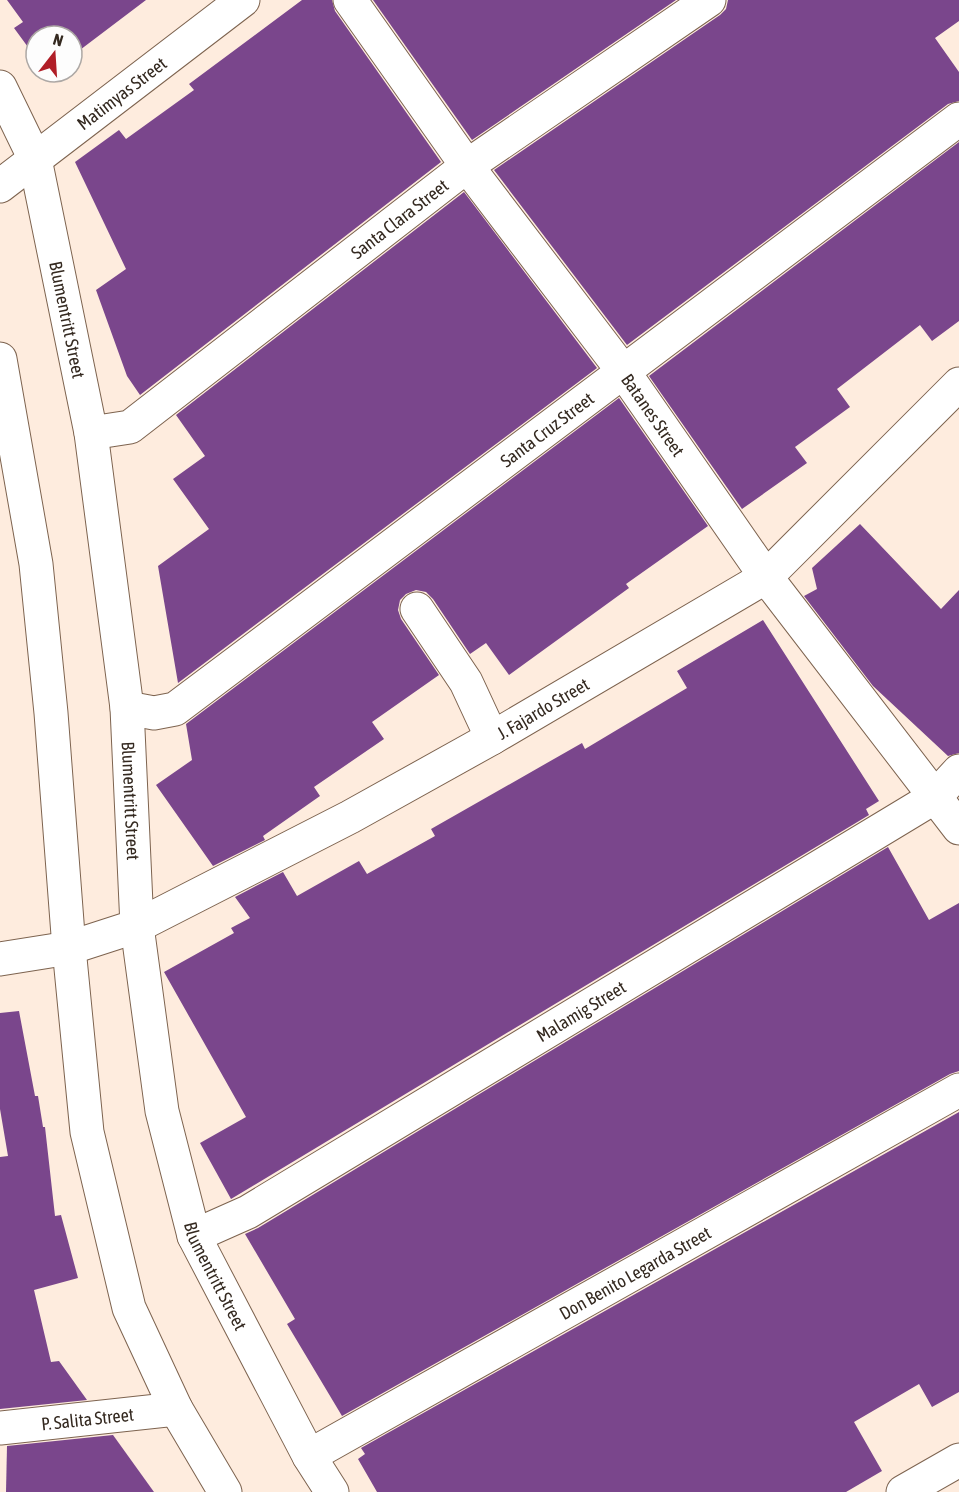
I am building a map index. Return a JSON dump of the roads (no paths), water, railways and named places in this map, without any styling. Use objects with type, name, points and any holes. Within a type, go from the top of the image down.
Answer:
[{"type":"street","name":"Matimyas Street","points":[[0,186],[243,0]]},
{"type":"street","name":"Batanes Street","points":[[350,0],[467,166],[623,371],[766,577],[959,828]]},
{"type":"street","name":"Santa Clara Street","points":[[91,433],[130,426],[467,166],[709,0]]},
{"type":"street","name":"Blumentritt Street","points":[[0,87],[35,159],[91,433],[127,708],[137,926],[162,1111],[194,1236],[309,1456],[332,1492]]},
{"type":"street","name":"Santa Cruz Street","points":[[127,708],[154,713],[175,709],[959,119]]},
{"type":"street","points":[[0,359],[36,564],[87,1132],[129,1308],[176,1409],[225,1492]]},
{"type":"street","name":"J. Fajardo Street","points":[[0,959],[69,948],[137,926],[350,817],[492,738],[766,577],[959,384]]},
{"type":"street","points":[[417,609],[466,682],[492,738]]},
{"type":"street","name":"Malamig Street","points":[[194,1236],[248,1212],[935,797],[959,771]]},
{"type":"street","name":"Don Benito Legarda Street","points":[[309,1456],[959,1090]]},
{"type":"street","name":"P. Salita Street","points":[[0,1428],[176,1409]]},
{"type":"street","points":[[903,1492],[959,1460]]}]
